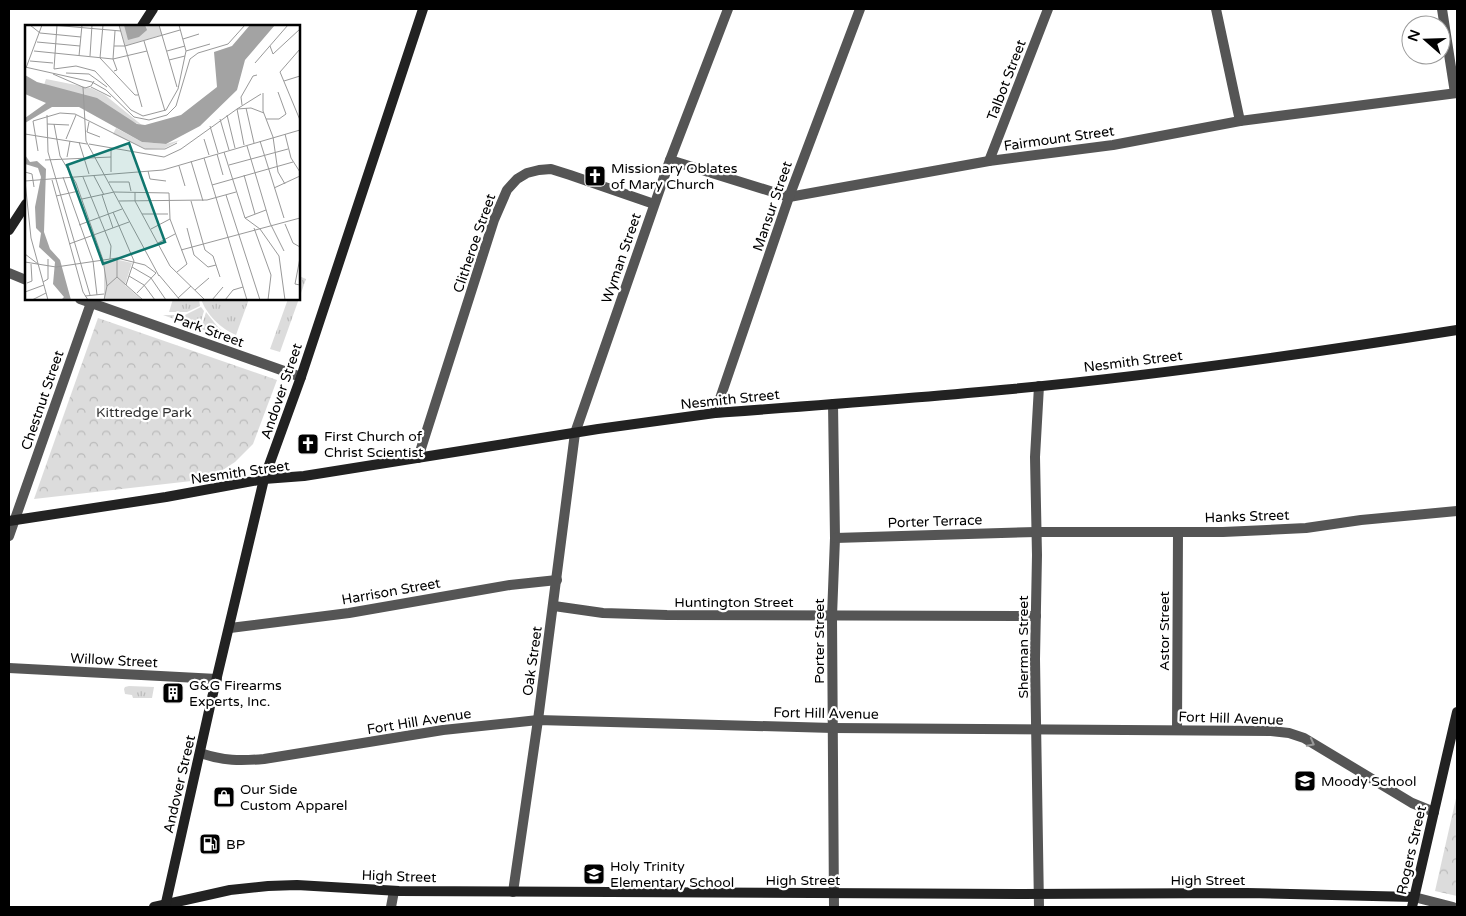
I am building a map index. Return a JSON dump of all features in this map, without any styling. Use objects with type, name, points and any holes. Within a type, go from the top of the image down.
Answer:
[{"type":"main road","points":[[143,25],[153,9]]},
{"type":"main road","name":"Andover Street","points":[[166,905],[264,479],[301,377],[423,9]]},
{"type":"main road","points":[[9,230],[25,206]]},
{"type":"main road","name":"Nesmith Street","points":[[11,521],[166,497],[264,479],[304,476],[575,433],[715,414],[1039,386],[1276,357],[1457,330]]},
{"type":"main road","name":"Rogers Street","points":[[1413,902],[1457,712]]},
{"type":"main road","name":"High Street","points":[[154,907],[230,890],[297,885],[394,891],[834,894],[1247,893],[1413,902]]},
{"type":"street","name":"Wyman Street","points":[[575,433],[654,204],[728,9]]},
{"type":"street","name":"Mansur Street","points":[[715,414],[790,197],[860,9]]},
{"type":"street","name":"Talbot Street","points":[[989,161],[1048,9]]},
{"type":"street","points":[[1216,9],[1240,121]]},
{"type":"street","points":[[1442,9],[1456,93]]},
{"type":"street","name":"Fairmount Street","points":[[670,160],[790,197],[989,161],[1113,145],[1240,121],[1456,93]]},
{"type":"street","name":"Clitheroe Street","points":[[418,458],[494,220],[507,190],[517,179],[527,173],[551,169],[654,204]]},
{"type":"street","points":[[9,273],[25,280]]},
{"type":"street","name":"Park Street","points":[[84,300],[301,377]]},
{"type":"street","name":"Chestnut Street","points":[[9,536],[11,521],[91,302]]},
{"type":"street","name":"Sherman Street","points":[[1039,386],[1035,457],[1039,907]]},
{"type":"street","name":"Porter Street","points":[[833,404],[835,538],[832,616],[834,907]]},
{"type":"street","name":"Oak Street","points":[[513,892],[554,606],[575,433]]},
{"type":"street","name":"Hanks Street","points":[[1036,532],[1178,532],[1306,528],[1361,520],[1457,511]]},
{"type":"street","name":"Porter Terrace","points":[[835,538],[1036,532]]},
{"type":"street","name":"Astor Street","points":[[1177,730],[1178,532]]},
{"type":"street","name":"Harrison Street","points":[[230,628],[349,613],[510,585],[557,580]]},
{"type":"street","name":"Huntington Street","points":[[554,606],[603,613],[631,614],[1036,616]]},
{"type":"street","name":"Willow Street","points":[[9,668],[217,679]]},
{"type":"street","name":"Fort Hill Avenue","points":[[200,753],[225,760],[247,760],[443,730],[538,720],[833,728],[1271,730],[1289,733],[1321,748],[1412,803],[1434,812]]},
{"type":"street","points":[[391,907],[394,891]]},
{"type":"street","name":"High Street","points":[[1413,902],[1453,907]]},
{"type":"green space","points":[[300,276],[306,279],[300,296]]},
{"type":"green space","points":[[173,300],[199,300],[200,306],[187,312],[169,312]]},
{"type":"green space","points":[[201,300],[249,300],[236,335],[225,329],[215,320]]},
{"type":"green space","points":[[288,300],[299,300],[280,352],[270,349]]},
{"type":"green space","points":[[201,307],[204,311],[199,328],[163,315],[185,315]]},
{"type":"green space","points":[[206,312],[227,335],[226,337],[201,329]]},
{"type":"green space","name":"Kittredge Park","points":[[98,318],[277,380],[253,444],[235,462],[209,479],[34,499]]},
{"type":"green space","points":[[125,687],[154,687],[152,698],[133,698],[132,695],[125,694]]},
{"type":"green space","points":[[1457,794],[1457,896],[1435,891]]},
{"type":"place","name":"Missionary Oblates of Mary Church","points":[[595,176]]},
{"type":"place","name":"First Church of Christ Scientist","points":[[308,444]]},
{"type":"place","name":"G&G Firearms Experts, Inc.","points":[[173,693]]},
{"type":"place","name":"Moody School","points":[[1305,781]]},
{"type":"place","name":"Our Side Custom Apparel","points":[[224,797]]},
{"type":"place","name":"BP","points":[[210,844]]},
{"type":"place","name":"Holy Trinity Elementary School","points":[[594,874]]}]
